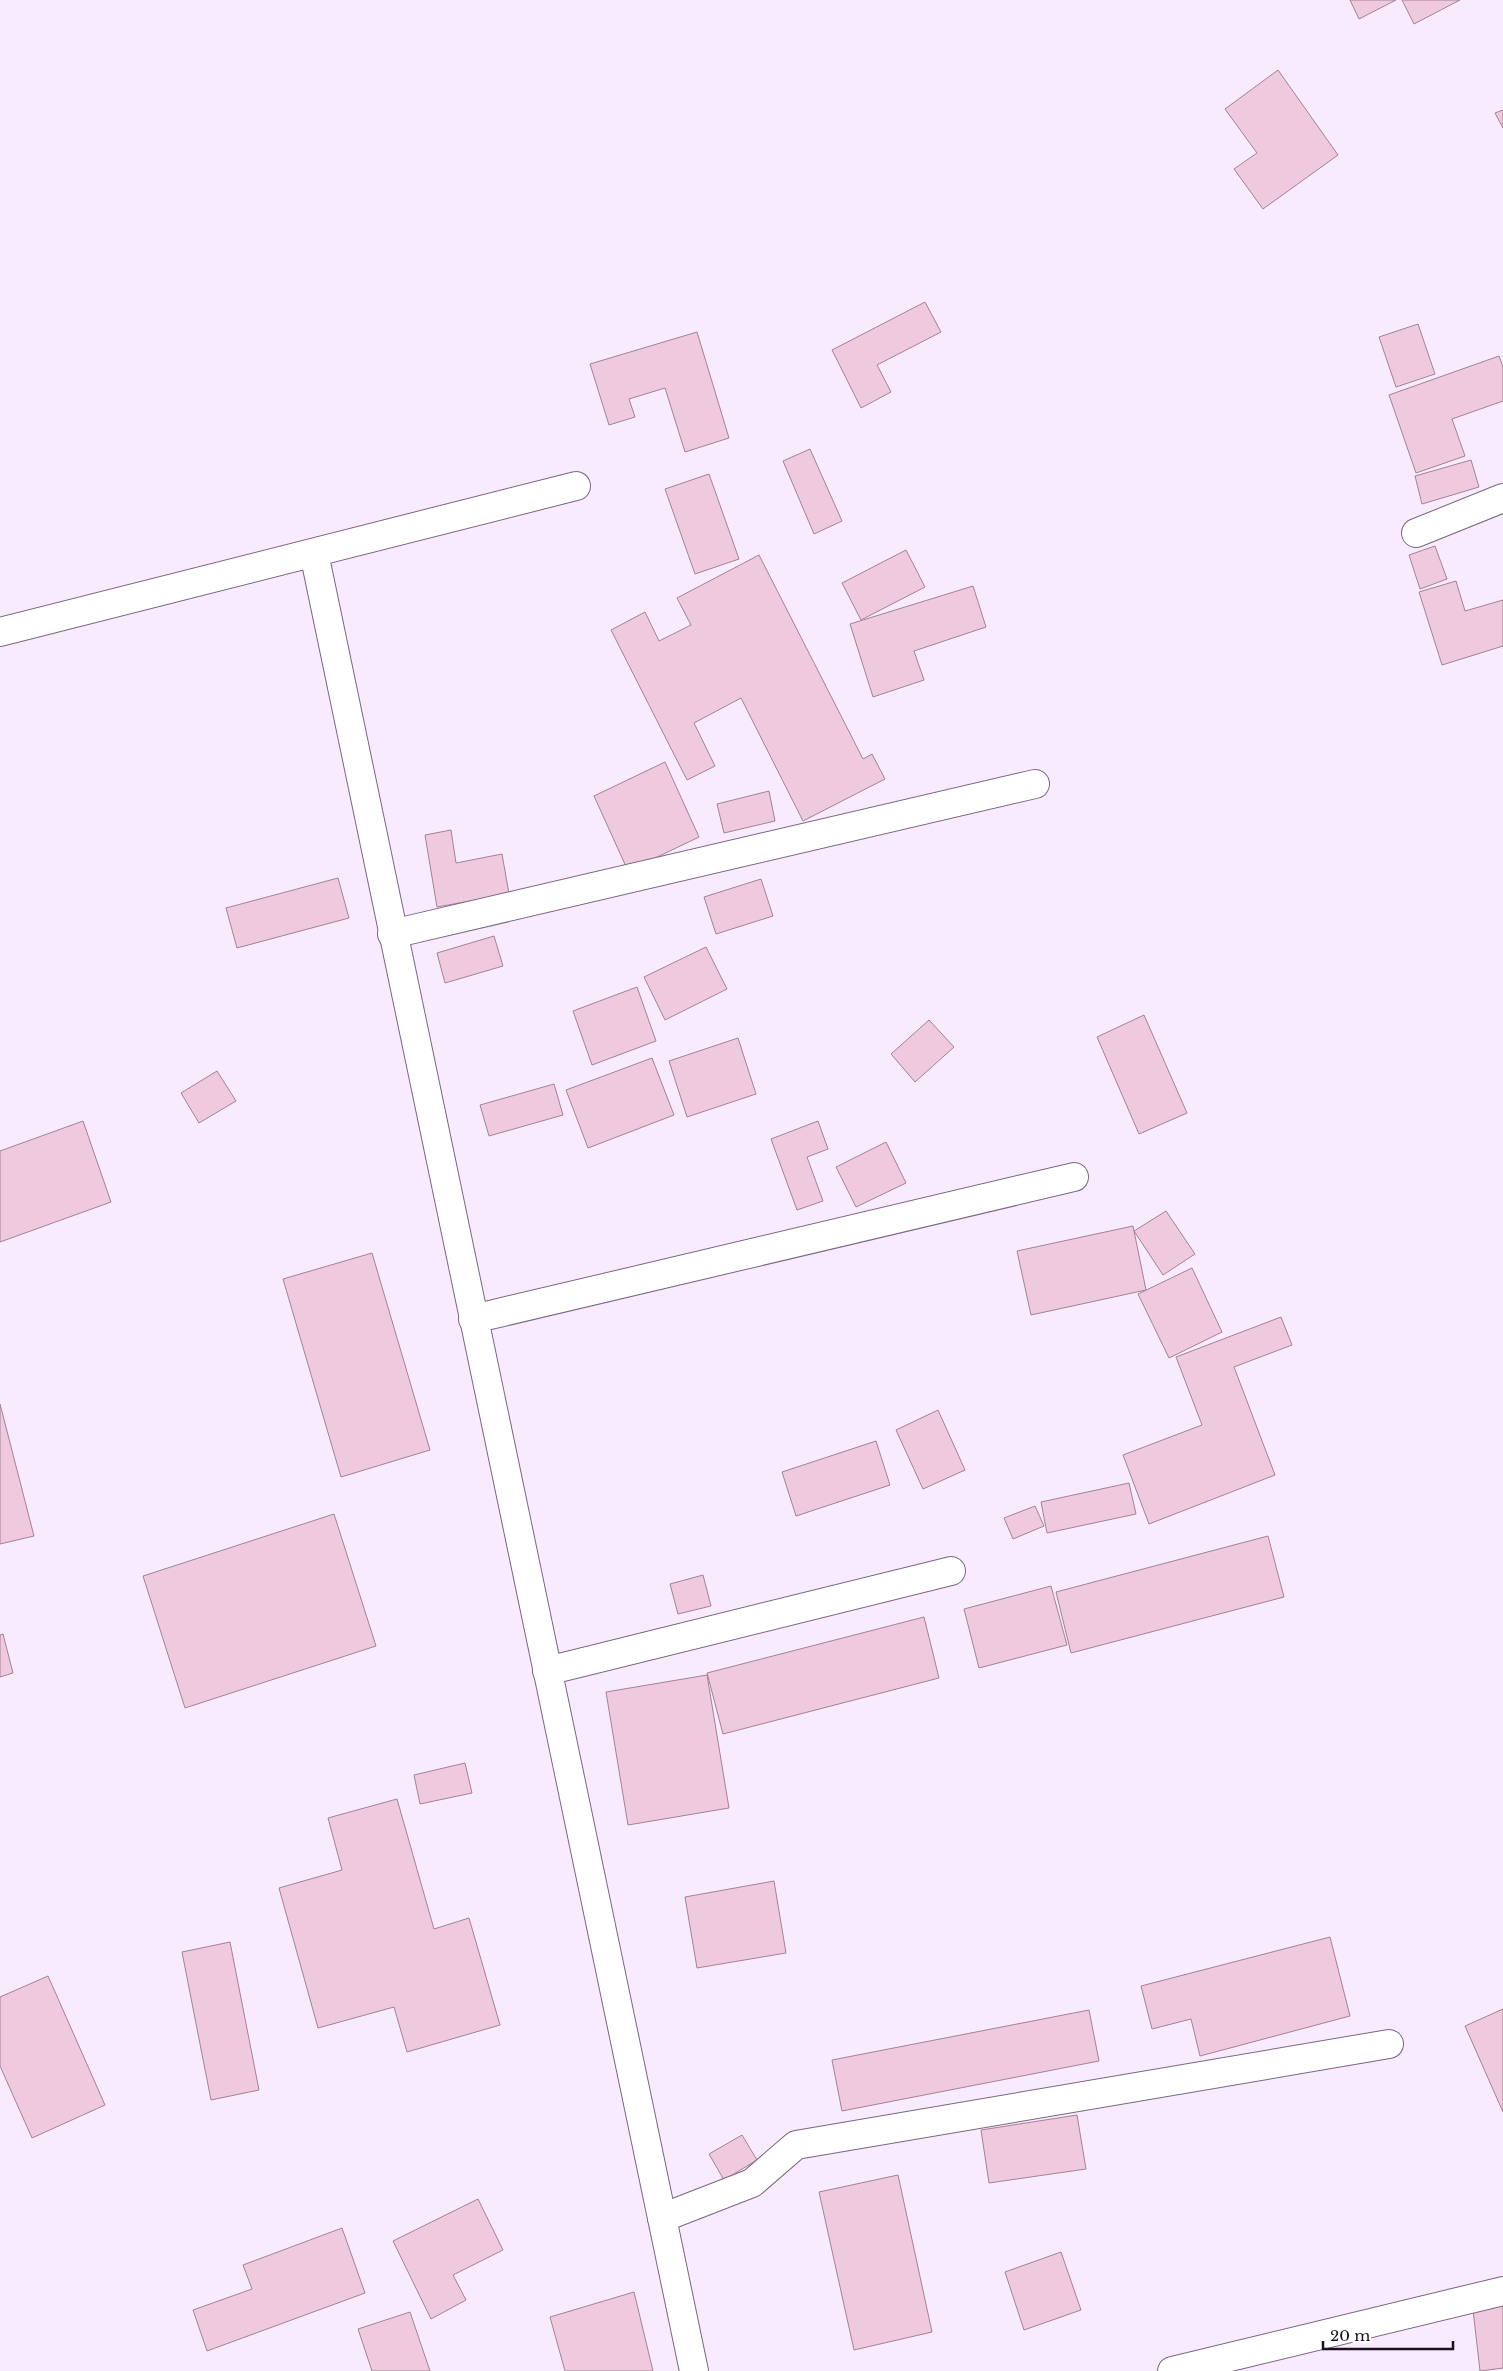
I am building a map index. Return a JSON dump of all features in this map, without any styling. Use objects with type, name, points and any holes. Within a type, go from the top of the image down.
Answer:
[{"type":"street","points":[[0,632],[576,486]]},
{"type":"street","points":[[1416,533],[1503,498]]},
{"type":"street","points":[[314,552],[392,934],[694,2371]]},
{"type":"street","points":[[392,934],[1035,784]]},
{"type":"street","points":[[473,1319],[1074,1177]]},
{"type":"street","points":[[548,1671],[951,1571]]},
{"type":"street","points":[[662,2218],[752,2183],[796,2145],[1389,2044]]},
{"type":"street","points":[[1172,2371],[1503,2291]]},
{"type":"building","points":[[1350,0],[1396,0],[1359,19]]},
{"type":"building","points":[[1402,0],[1460,0],[1414,24]]},
{"type":"building","points":[[1278,70],[1338,155],[1263,209],[1234,169],[1257,153],[1225,109]]},
{"type":"building","points":[[1503,110],[1503,128],[1495,113]]},
{"type":"building","points":[[925,302],[941,332],[877,365],[891,392],[861,408],[832,350]]},
{"type":"building","points":[[1418,324],[1435,374],[1396,387],[1379,337]]},
{"type":"building","points":[[697,332],[729,438],[685,452],[665,388],[629,399],[635,417],[609,425],[590,364]]},
{"type":"building","points":[[1499,356],[1503,367],[1503,401],[1452,419],[1465,456],[1416,473],[1389,395]]},
{"type":"building","points":[[810,449],[842,521],[814,534],[783,461]]},
{"type":"building","points":[[1471,460],[1479,487],[1422,504],[1415,476]]},
{"type":"building","points":[[709,474],[739,559],[695,574],[665,489]]},
{"type":"building","points":[[1435,546],[1447,579],[1420,589],[1409,555]]},
{"type":"building","points":[[906,550],[925,587],[861,620],[842,583]]},
{"type":"building","points":[[759,555],[863,759],[872,754],[885,779],[803,821],[741,698],[694,723],[715,766],[687,780],[611,630],[645,612],[659,641],[691,625],[677,598]]},
{"type":"building","points":[[1456,581],[1465,611],[1503,600],[1503,646],[1442,665],[1419,592]]},
{"type":"building","points":[[973,586],[986,627],[914,651],[924,680],[873,697],[850,624]]},
{"type":"building","points":[[665,762],[699,837],[628,871],[594,796]]},
{"type":"building","points":[[769,791],[775,821],[724,833],[717,804]]},
{"type":"building","points":[[451,830],[456,863],[502,854],[509,894],[437,907],[425,835]]},
{"type":"building","points":[[338,878],[349,918],[237,948],[226,908]]},
{"type":"building","points":[[761,879],[773,916],[716,934],[704,897]]},
{"type":"building","points":[[494,936],[503,966],[445,983],[437,953]]},
{"type":"building","points":[[706,947],[727,989],[665,1020],[644,977]]},
{"type":"building","points":[[637,987],[656,1041],[592,1065],[573,1011]]},
{"type":"building","points":[[1144,1015],[1187,1113],[1139,1134],[1097,1037]]},
{"type":"building","points":[[929,1020],[954,1047],[915,1082],[891,1054]]},
{"type":"building","points":[[738,1038],[756,1094],[687,1117],[669,1061]]},
{"type":"building","points":[[652,1058],[674,1115],[588,1148],[566,1090]]},
{"type":"building","points":[[217,1071],[236,1101],[199,1123],[181,1093]]},
{"type":"building","points":[[554,1084],[563,1115],[489,1136],[480,1105]]},
{"type":"building","points":[[83,1121],[111,1202],[0,1242],[0,1151]]},
{"type":"building","points":[[818,1121],[828,1149],[807,1157],[823,1201],[797,1210],[771,1139]]},
{"type":"building","points":[[886,1142],[906,1183],[856,1207],[836,1167]]},
{"type":"building","points":[[1166,1211],[1195,1254],[1163,1275],[1134,1231]]},
{"type":"building","points":[[1133,1226],[1146,1290],[1031,1315],[1017,1251]]},
{"type":"building","points":[[372,1253],[430,1450],[341,1477],[283,1279]]},
{"type":"building","points":[[1192,1268],[1222,1332],[1169,1358],[1138,1294]]},
{"type":"building","points":[[1281,1317],[1292,1345],[1234,1367],[1275,1475],[1149,1524],[1123,1455],[1202,1425],[1176,1357]]},
{"type":"building","points":[[0,1404],[34,1536],[0,1544]]},
{"type":"building","points":[[938,1410],[965,1470],[923,1489],[896,1430]]},
{"type":"building","points":[[876,1441],[890,1485],[796,1516],[782,1472]]},
{"type":"building","points":[[1129,1483],[1136,1514],[1047,1533],[1041,1502]]},
{"type":"building","points":[[1035,1506],[1044,1526],[1013,1539],[1004,1518]]},
{"type":"building","points":[[334,1514],[376,1646],[185,1708],[143,1576]]},
{"type":"building","points":[[1268,1536],[1284,1597],[1071,1653],[1056,1592]]},
{"type":"building","points":[[703,1575],[711,1606],[678,1614],[670,1584]]},
{"type":"building","points":[[1051,1586],[1067,1645],[979,1668],[964,1609]]},
{"type":"building","points":[[924,1617],[939,1678],[723,1734],[707,1673]]},
{"type":"building","points":[[3,1634],[13,1673],[0,1677],[0,1635]]},
{"type":"building","points":[[707,1675],[729,1808],[628,1825],[606,1692]]},
{"type":"building","points":[[465,1763],[472,1793],[420,1804],[414,1775]]},
{"type":"building","points":[[397,1799],[434,1929],[469,1918],[500,2025],[407,2052],[394,2007],[318,2028],[279,1888],[342,1870],[328,1818]]},
{"type":"building","points":[[774,1881],[786,1953],[697,1968],[685,1897]]},
{"type":"building","points":[[1330,1937],[1350,2016],[1200,2056],[1191,2019],[1152,2029],[1141,1986]]},
{"type":"building","points":[[230,1942],[259,2090],[211,2100],[182,1952]]},
{"type":"building","points":[[48,1976],[105,2105],[32,2138],[0,2066],[0,1997]]},
{"type":"building","points":[[1503,2009],[1503,2112],[1465,2026]]},
{"type":"building","points":[[1089,2010],[1099,2061],[842,2111],[832,2060]]},
{"type":"building","points":[[1077,2115],[1086,2169],[989,2183],[981,2130]]},
{"type":"building","points":[[742,2135],[757,2160],[724,2180],[709,2154]]},
{"type":"building","points":[[898,2175],[932,2332],[854,2350],[819,2192]]},
{"type":"building","points":[[478,2199],[503,2250],[453,2275],[466,2300],[431,2319],[393,2241]]},
{"type":"building","points":[[342,2228],[365,2293],[207,2351],[193,2310],[252,2289],[243,2265]]},
{"type":"building","points":[[1061,2252],[1081,2310],[1024,2330],[1005,2272]]},
{"type":"building","points":[[634,2292],[653,2371],[565,2371],[550,2317]]},
{"type":"building","points":[[1503,2298],[1503,2368],[1480,2371],[1472,2301]]},
{"type":"building","points":[[410,2312],[430,2371],[372,2371],[358,2329]]}]
